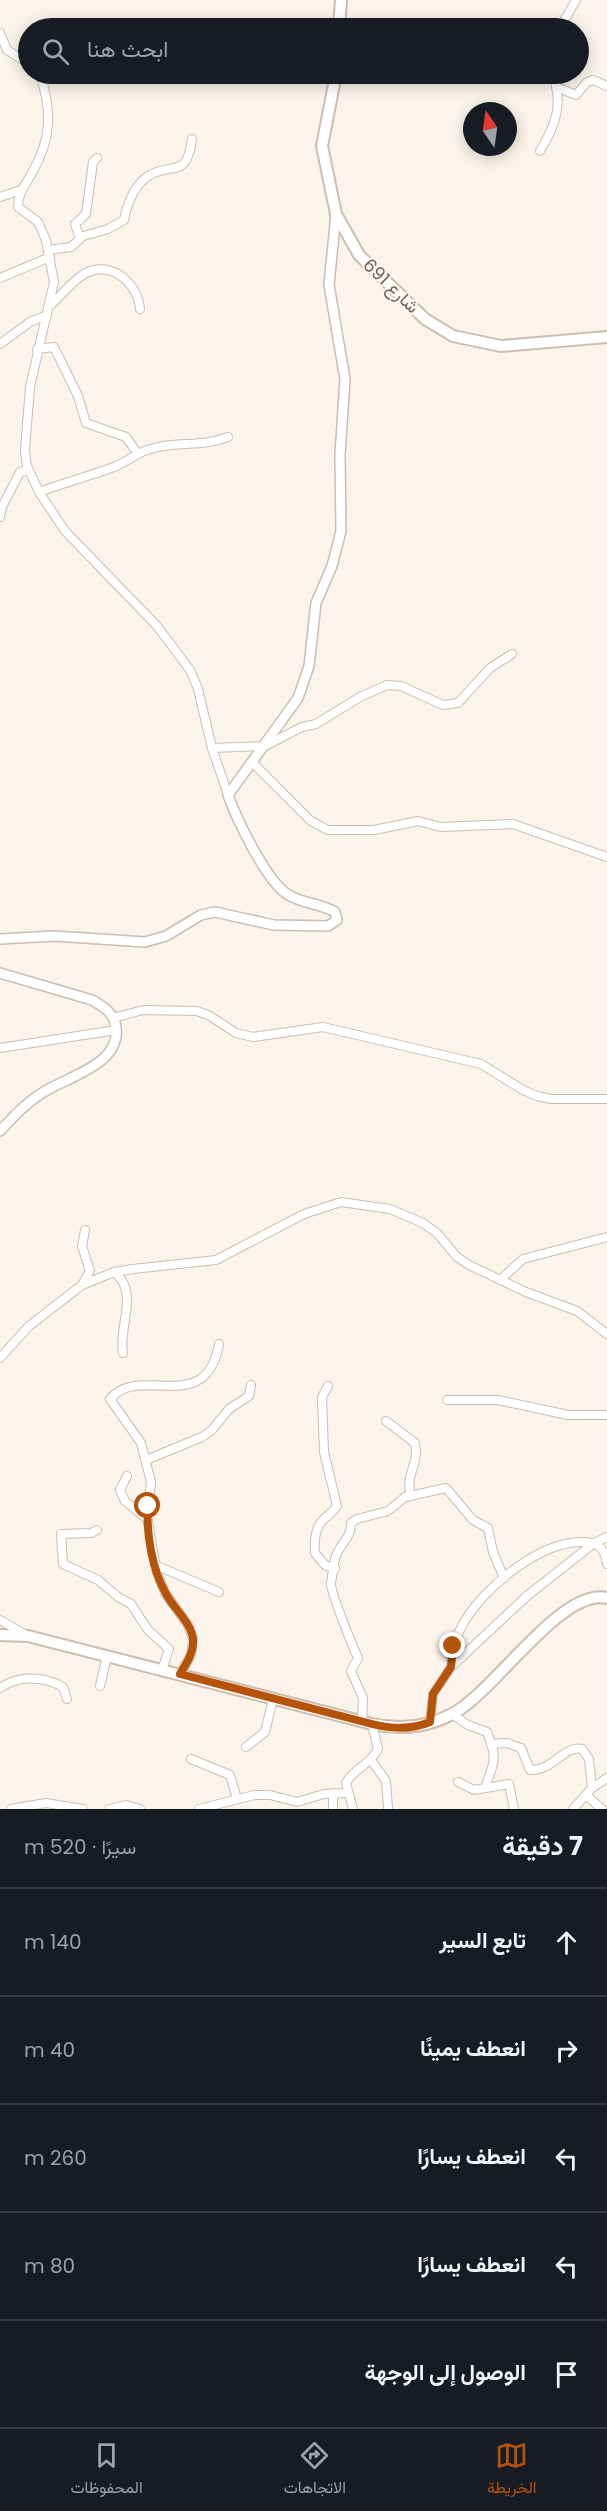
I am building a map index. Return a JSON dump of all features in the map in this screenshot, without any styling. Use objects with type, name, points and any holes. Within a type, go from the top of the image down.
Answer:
[{"type":"main road","points":[[340,18],[341,0]]},
{"type":"main road","name":"شارع 691","points":[[334,84],[322,146],[336,213],[359,255],[425,319],[453,336],[501,346],[607,337]]},
{"type":"main road","points":[[0,1635],[28,1636],[393,1729],[430,1722],[452,1714],[496,1678],[571,1606],[595,1598],[607,1598]]},
{"type":"street","points":[[566,18],[576,0]]},
{"type":"street","points":[[0,33],[7,50],[18,57]]},
{"type":"street","points":[[589,81],[592,80],[607,86]]},
{"type":"street","points":[[0,939],[54,936],[145,942],[166,936],[201,915],[215,912],[274,925],[335,923],[337,918],[335,912],[295,898],[277,886],[243,829],[228,795],[212,748],[198,689],[190,670],[157,626],[65,531],[39,492],[28,470],[25,450],[30,387],[54,282],[49,254],[38,222],[18,207],[21,190],[45,150],[48,100],[43,84]]},
{"type":"street","points":[[556,87],[576,95],[585,84]]},
{"type":"street","points":[[540,151],[548,137],[560,104],[556,87]]},
{"type":"street","points":[[0,278],[49,254],[70,247],[80,237],[108,229],[124,220],[128,204],[140,182],[151,174],[179,168],[187,160],[192,139]]},
{"type":"street","points":[[80,237],[75,224],[86,214],[93,162],[97,158]]},
{"type":"street","points":[[0,197],[21,190]]},
{"type":"street","points":[[228,795],[298,698],[304,683],[316,603],[332,566],[341,531],[340,455],[345,379],[329,285],[336,213]]},
{"type":"street","points":[[50,306],[85,273],[98,269],[117,273],[128,281],[140,309]]},
{"type":"street","points":[[0,344],[30,322],[47,315]]},
{"type":"street","points":[[37,349],[54,347],[59,354],[78,396],[86,423],[126,437],[138,454]]},
{"type":"street","points":[[39,492],[117,466],[138,454],[174,443],[197,445],[228,436]]},
{"type":"street","points":[[0,517],[2,507],[20,472],[28,470]]},
{"type":"street","points":[[212,748],[265,746],[302,727],[316,724],[360,697],[387,685],[400,686],[444,705],[458,703],[490,668],[512,654]]},
{"type":"street","points":[[252,762],[311,821],[328,830],[374,830],[418,821],[441,827],[513,824],[607,857]]},
{"type":"street","points":[[0,973],[92,1000],[109,1011],[116,1029],[115,1044],[106,1058],[32,1100],[0,1131]]},
{"type":"street","points":[[113,1018],[143,1010],[196,1011],[210,1016],[236,1033],[253,1037],[323,1028],[481,1064],[523,1090],[551,1100],[607,1099]]},
{"type":"street","points":[[0,1048],[116,1029]]},
{"type":"street","points":[[0,1358],[29,1326],[82,1285],[114,1272],[216,1260],[304,1214],[322,1206],[341,1202],[390,1209],[423,1223],[437,1233],[458,1257],[500,1280],[577,1311],[607,1334]]},
{"type":"street","points":[[82,1285],[90,1271],[82,1246],[85,1230]]},
{"type":"street","points":[[500,1280],[524,1259],[607,1237]]},
{"type":"street","points":[[114,1272],[122,1278],[126,1288],[126,1318],[121,1340],[123,1353]]},
{"type":"street","points":[[180,1674],[191,1655],[193,1639],[188,1625],[165,1593],[155,1565],[148,1520],[151,1489],[146,1460],[138,1436],[118,1408],[110,1402],[110,1399],[129,1385],[155,1388],[203,1378],[214,1361],[219,1344]]},
{"type":"street","points":[[146,1460],[202,1437],[212,1430],[229,1409],[249,1396],[251,1385]]},
{"type":"street","points":[[328,1386],[322,1396],[324,1452],[337,1506],[332,1514],[321,1521],[314,1546],[319,1561],[335,1569]]},
{"type":"street","points":[[447,1400],[498,1400],[568,1415],[607,1415]]},
{"type":"street","points":[[386,1421],[415,1443],[417,1460],[408,1485],[411,1496]]},
{"type":"street","points":[[127,1476],[120,1490],[124,1501],[148,1520]]},
{"type":"street","points":[[353,1809],[346,1793],[348,1779],[371,1760],[378,1749],[367,1723],[363,1698],[351,1671],[358,1658],[350,1636],[341,1622],[339,1606],[330,1585],[335,1569],[336,1554],[351,1534],[351,1523],[354,1520],[388,1510],[411,1496],[442,1488],[448,1490],[473,1520],[488,1528],[504,1578]]},
{"type":"street","points":[[97,1530],[91,1533],[61,1534],[63,1564],[98,1580],[136,1609],[148,1630],[169,1650],[162,1670]]},
{"type":"street","points":[[430,1722],[433,1694],[451,1667],[526,1596],[594,1543],[607,1538]]},
{"type":"street","points":[[451,1667],[453,1646],[464,1622],[477,1604],[504,1578],[533,1557],[574,1541],[594,1543],[602,1548],[607,1564]]},
{"type":"street","points":[[155,1565],[219,1592]]},
{"type":"street","points":[[0,1620],[28,1636]]},
{"type":"street","points":[[100,1686],[107,1656]]},
{"type":"street","points":[[0,1688],[17,1680],[46,1678],[63,1686],[67,1699]]},
{"type":"street","points":[[246,1747],[265,1732],[273,1699]]},
{"type":"street","points":[[452,1714],[468,1725],[487,1732],[495,1752],[494,1764],[485,1788]]},
{"type":"street","points":[[491,1744],[507,1743],[521,1748],[528,1768],[533,1771],[546,1768],[570,1750],[582,1749],[589,1759],[592,1788]]},
{"type":"street","points":[[191,1759],[230,1775],[237,1798]]},
{"type":"street","points":[[371,1760],[386,1781],[387,1809]]},
{"type":"street","points":[[573,1809],[592,1788],[607,1778]]},
{"type":"street","points":[[458,1782],[471,1790],[509,1784],[514,1809]]},
{"type":"street","points":[[199,1809],[237,1798],[270,1795],[297,1802],[333,1793],[346,1793]]},
{"type":"street","points":[[333,1793],[333,1809]]},
{"type":"street","points":[[586,1795],[602,1809]]},
{"type":"street","points":[[11,1809],[46,1803],[83,1809]]},
{"type":"street","points":[[110,1809],[126,1805],[140,1809]]},
{"type":"route","points":[[148,1506],[148,1525],[157,1573],[165,1593],[188,1625],[193,1639],[191,1655],[180,1674],[393,1729],[408,1728],[430,1722],[433,1694],[436,1686],[451,1667],[453,1646]]}]
